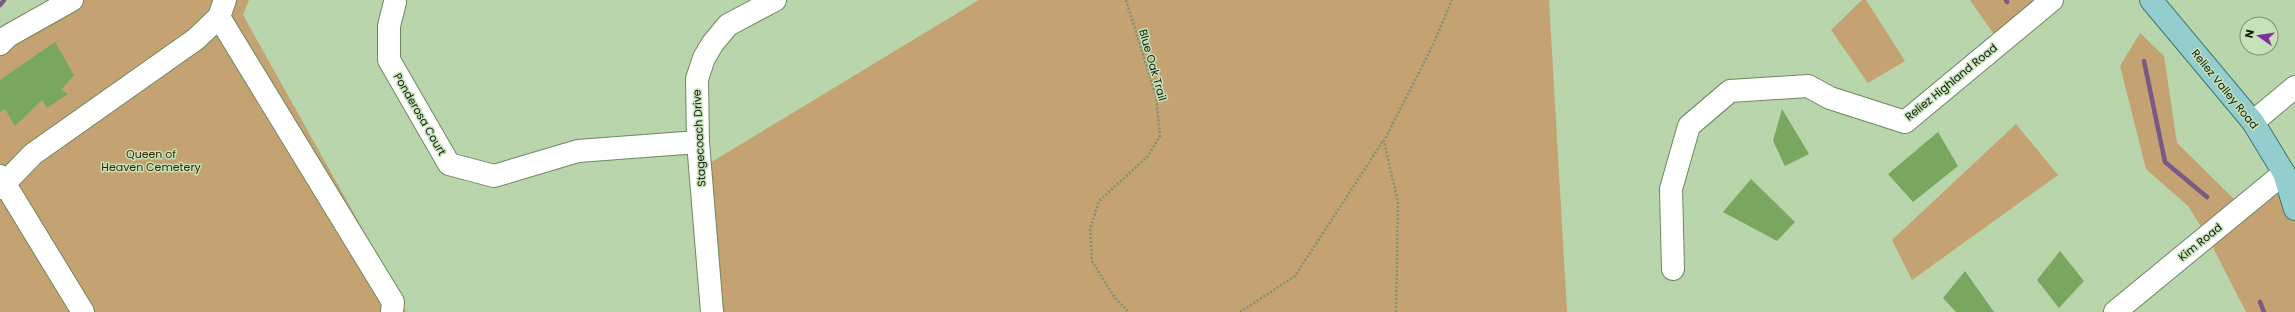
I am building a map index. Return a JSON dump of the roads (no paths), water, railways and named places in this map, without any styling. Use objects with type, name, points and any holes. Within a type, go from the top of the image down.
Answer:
[{"type":"main road","name":"Reliez Valley Road","points":[[2151,0],[2253,122],[2284,173],[2295,209]]},
{"type":"street","points":[[0,44],[8,36],[72,0]]},
{"type":"street","name":"Stagecoach Drive","points":[[712,312],[698,142],[697,79],[704,58],[713,43],[728,25],[774,0]]},
{"type":"street","name":"Reliez Highland Road","points":[[1673,269],[1671,189],[1689,126],[1730,91],[1808,86],[1830,98],[1905,122],[2052,0]]},
{"type":"street","name":"Ponderosa Court","points":[[395,2],[389,26],[389,60],[449,164],[494,176],[578,150],[698,142]]},
{"type":"street","points":[[82,312],[2,183],[33,154],[196,39],[222,9],[393,302],[392,312]]},
{"type":"street","points":[[2253,122],[2295,87]]},
{"type":"street","name":"Kim Road","points":[[2115,312],[2284,173]]},
{"type":"waterway","points":[[0,5],[4,0]]},
{"type":"waterway","points":[[2144,61],[2165,162],[2207,197]]},
{"type":"waterway","points":[[2260,302],[2264,312]]},
{"type":"park label","name":"Queen of Heaven Cemetery","points":[[151,160]]}]
